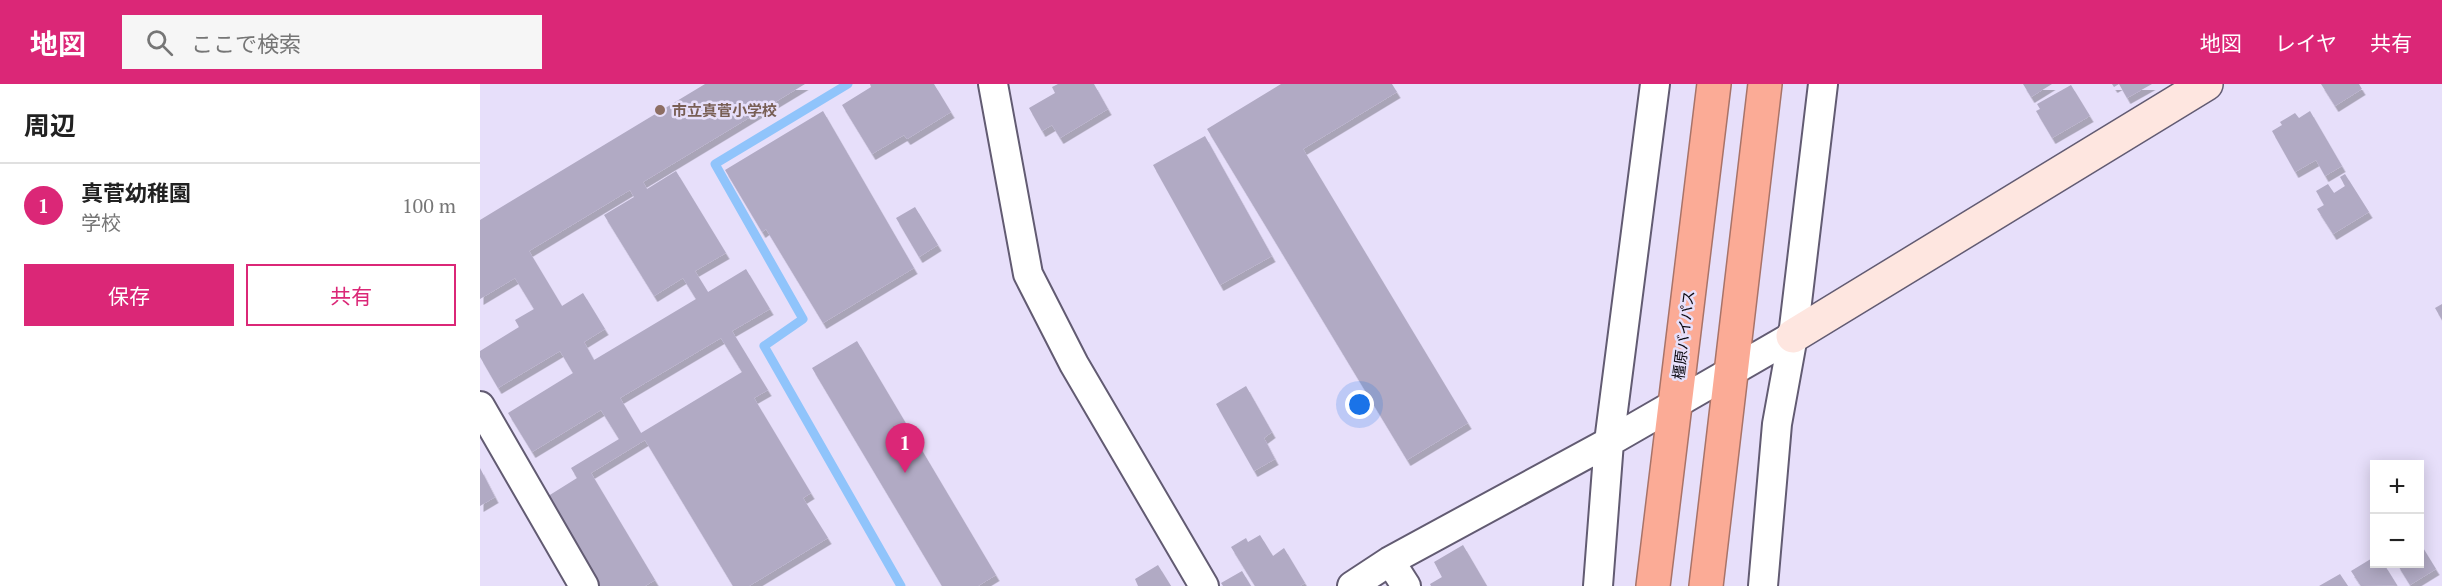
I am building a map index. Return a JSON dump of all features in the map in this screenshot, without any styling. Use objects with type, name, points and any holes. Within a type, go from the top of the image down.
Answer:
[{"type":"highway","name":"橿原バイパス","points":[[1653,586],[1714,84]]},
{"type":"highway","points":[[1706,586],[1765,84]]},
{"type":"street","points":[[993,84],[1028,274],[1074,364],[1204,586]]},
{"type":"street","points":[[1598,586],[1610,442],[1654,84]]},
{"type":"street","points":[[1763,586],[1777,424],[1793,336],[1823,84]]},
{"type":"street","points":[[1352,586],[1390,561],[1610,442],[1731,373],[2206,84]]},
{"type":"street","points":[[480,406],[584,586]]},
{"type":"street","points":[[1390,561],[1406,586]]},
{"type":"building","points":[[705,84],[805,84],[643,182],[647,189],[676,171],[726,253],[695,271],[708,292],[746,269],[770,309],[732,331],[768,390],[754,398],[811,493],[803,498],[828,538],[749,586],[733,586],[645,440],[591,473],[655,580],[645,586],[599,586],[545,498],[577,478],[571,468],[619,439],[601,410],[532,452],[508,413],[573,373],[560,351],[498,388],[480,357],[480,351],[519,327],[515,320],[534,309],[515,278],[480,299],[480,220]],"holes":[[[630,190],[634,197],[604,215],[654,296],[683,278],[696,299],[594,360],[584,342],[605,329],[583,293],[562,306],[529,251]],[[721,338],[742,372],[641,433],[620,398]]]},
{"type":"building","points":[[870,84],[934,84],[951,112],[907,139],[904,135],[872,154],[842,105],[871,87]]},
{"type":"building","points":[[1058,84],[1094,84],[1108,109],[1060,138],[1052,125],[1042,131],[1029,108],[1055,93],[1052,87]]},
{"type":"building","points":[[1281,84],[1392,84],[1397,92],[1303,149],[1468,423],[1407,460],[1207,129]]},
{"type":"building","points":[[2023,84],[2052,84],[2031,97]]},
{"type":"building","points":[[2119,84],[2152,84],[2127,98]]},
{"type":"building","points":[[2321,84],[2359,84],[2362,89],[2335,106]]},
{"type":"building","points":[[2071,85],[2090,116],[2052,138],[2036,111],[2040,109],[2037,104]]},
{"type":"building","points":[[823,111],[914,268],[823,323],[766,229],[762,232],[725,170]]},
{"type":"building","points":[[2310,111],[2342,166],[2325,176],[2316,160],[2295,172],[2272,131],[2282,125],[2280,122],[2295,113],[2299,118]]},
{"type":"building","points":[[1205,136],[1272,256],[1220,285],[1153,165]]},
{"type":"building","points":[[2345,174],[2369,212],[2333,234],[2317,209],[2324,205],[2316,191],[2328,184],[2334,193],[2345,186],[2340,177]]},
{"type":"building","points":[[915,207],[938,245],[919,257],[896,218]]},
{"type":"building","points":[[2442,304],[2442,320],[2435,308]]},
{"type":"building","points":[[857,341],[996,575],[978,586],[942,586],[812,368]]},
{"type":"building","points":[[1246,386],[1272,432],[1264,438],[1275,459],[1254,471],[1216,404]]},
{"type":"building","points":[[480,468],[495,497],[480,506]]},
{"type":"building","points":[[1260,535],[1273,556],[1284,548],[1305,583],[1300,586],[1255,586],[1231,547],[1246,538],[1248,542]]},
{"type":"building","points":[[1463,545],[1487,586],[1431,586],[1430,584],[1442,577],[1434,562]]},
{"type":"building","points":[[2424,550],[2436,569],[2410,585],[2399,568],[2424,568]]},
{"type":"building","points":[[2370,559],[2370,568],[2386,568],[2397,585],[2361,586],[2351,571]]},
{"type":"building","points":[[1158,565],[1171,586],[1138,586],[1135,579]]},
{"type":"building","points":[[1242,571],[1251,586],[1223,586],[1221,583]]},
{"type":"building","points":[[2340,574],[2348,586],[2319,586]]},
{"type":"waterway","points":[[848,84],[715,164],[803,319],[764,346],[901,586]]},
{"type":"place","name":"市立真菅小学校","points":[[660,110]]},
{"type":"place","name":"真菅幼稚園","points":[[905,473]]}]
